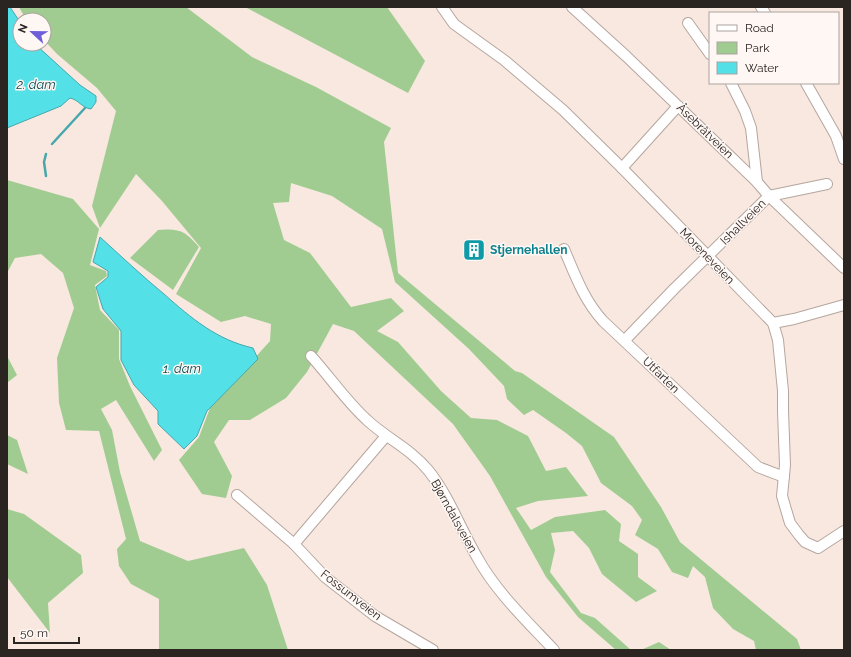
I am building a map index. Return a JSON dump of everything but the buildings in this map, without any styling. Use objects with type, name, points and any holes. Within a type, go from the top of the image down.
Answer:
[{"type":"street","name":"Moreneveien","points":[[442,7],[454,24],[504,60],[563,110],[622,168],[773,323],[778,340],[782,375],[785,458],[782,496],[790,523],[805,542],[818,548],[844,531]]},
{"type":"street","name":"Åsebråtveien","points":[[572,7],[626,56],[757,182],[769,196],[839,259],[844,268]]},
{"type":"street","points":[[688,23],[709,53]]},
{"type":"street","points":[[732,84],[745,111],[751,128],[757,182]]},
{"type":"street","points":[[807,84],[836,136],[844,159]]},
{"type":"street","points":[[622,168],[678,106]]},
{"type":"street","name":"Ishallveien","points":[[625,340],[674,289],[769,196],[827,184]]},
{"type":"street","name":"Utfarten","points":[[564,249],[582,292],[593,310],[603,321],[625,340],[758,467],[784,477]]},
{"type":"street","points":[[773,323],[844,306]]},
{"type":"street","name":"Bjørndalsveien","points":[[311,356],[358,411],[386,436],[412,454],[428,470],[442,491],[477,558],[489,576],[514,608],[554,650]]},
{"type":"street","points":[[294,544],[386,436]]},
{"type":"street","name":"Fossumveien","points":[[238,496],[294,544],[325,578],[375,616],[433,650]]},
{"type":"green space","points":[[19,7],[186,7],[252,57],[316,87],[391,128],[384,142],[398,273],[515,371],[522,373],[614,437],[661,507],[680,542],[797,639],[801,650],[756,650],[754,641],[733,629],[713,608],[705,577],[693,566],[688,578],[672,572],[658,549],[635,535],[642,520],[632,506],[601,483],[582,446],[533,410],[524,415],[507,399],[504,386],[469,349],[395,282],[382,229],[332,196],[291,183],[289,202],[273,203],[284,240],[310,253],[351,307],[391,298],[404,311],[377,331],[398,342],[441,391],[471,418],[497,420],[528,436],[546,471],[566,467],[588,496],[538,501],[516,508],[531,530],[555,517],[605,510],[621,524],[619,541],[638,554],[638,577],[657,591],[636,602],[602,574],[589,548],[573,531],[551,533],[555,550],[550,572],[581,613],[595,618],[631,650],[616,650],[578,617],[546,577],[490,476],[453,424],[354,331],[333,324],[307,372],[286,398],[250,420],[229,420],[214,442],[232,476],[226,498],[202,494],[179,460],[199,437],[210,408],[270,341],[271,324],[245,316],[221,322],[176,294],[201,248],[162,201],[136,174],[100,228],[92,206],[116,111],[97,88],[52,49],[52,12],[22,12]]},
{"type":"green space","points":[[245,7],[387,7],[425,61],[408,93]]},
{"type":"green space","points":[[7,180],[73,199],[99,229],[90,265],[106,271],[107,276],[95,285],[100,310],[119,330],[119,359],[130,386],[162,450],[154,461],[116,400],[101,409],[112,430],[120,472],[140,541],[188,561],[244,548],[267,585],[288,650],[159,650],[159,599],[131,584],[119,566],[117,549],[126,539],[99,431],[66,430],[59,403],[57,358],[74,308],[63,273],[41,254],[15,258],[7,273]]},
{"type":"green space","points":[[158,230],[177,230],[182,232],[190,237],[199,247],[173,290],[130,258]]},
{"type":"green space","points":[[7,356],[17,375],[7,383]]},
{"type":"green space","points":[[7,435],[17,440],[28,474],[7,464]]},
{"type":"green space","points":[[7,509],[24,514],[81,555],[83,573],[48,603],[50,633],[7,577]]},
{"type":"green space","points":[[659,642],[671,650],[641,650]]},
{"type":"water","name":"2. dam","points":[[7,7],[10,7],[13,12],[12,12],[12,52],[44,52],[80,85],[96,96],[96,102],[91,109],[70,98],[61,106],[7,128]]},
{"type":"water","name":"1. dam","points":[[100,237],[195,320],[228,340],[253,348],[258,359],[207,411],[197,436],[184,449],[158,424],[158,411],[134,385],[121,360],[121,331],[103,309],[96,287],[108,277],[108,271],[93,262]]},
{"type":"waterway","points":[[52,144],[85,108]]},
{"type":"waterway","points":[[46,154],[44,162],[46,176]]},
{"type":"place","name":"Stjernehallen","points":[[474,250]]}]
